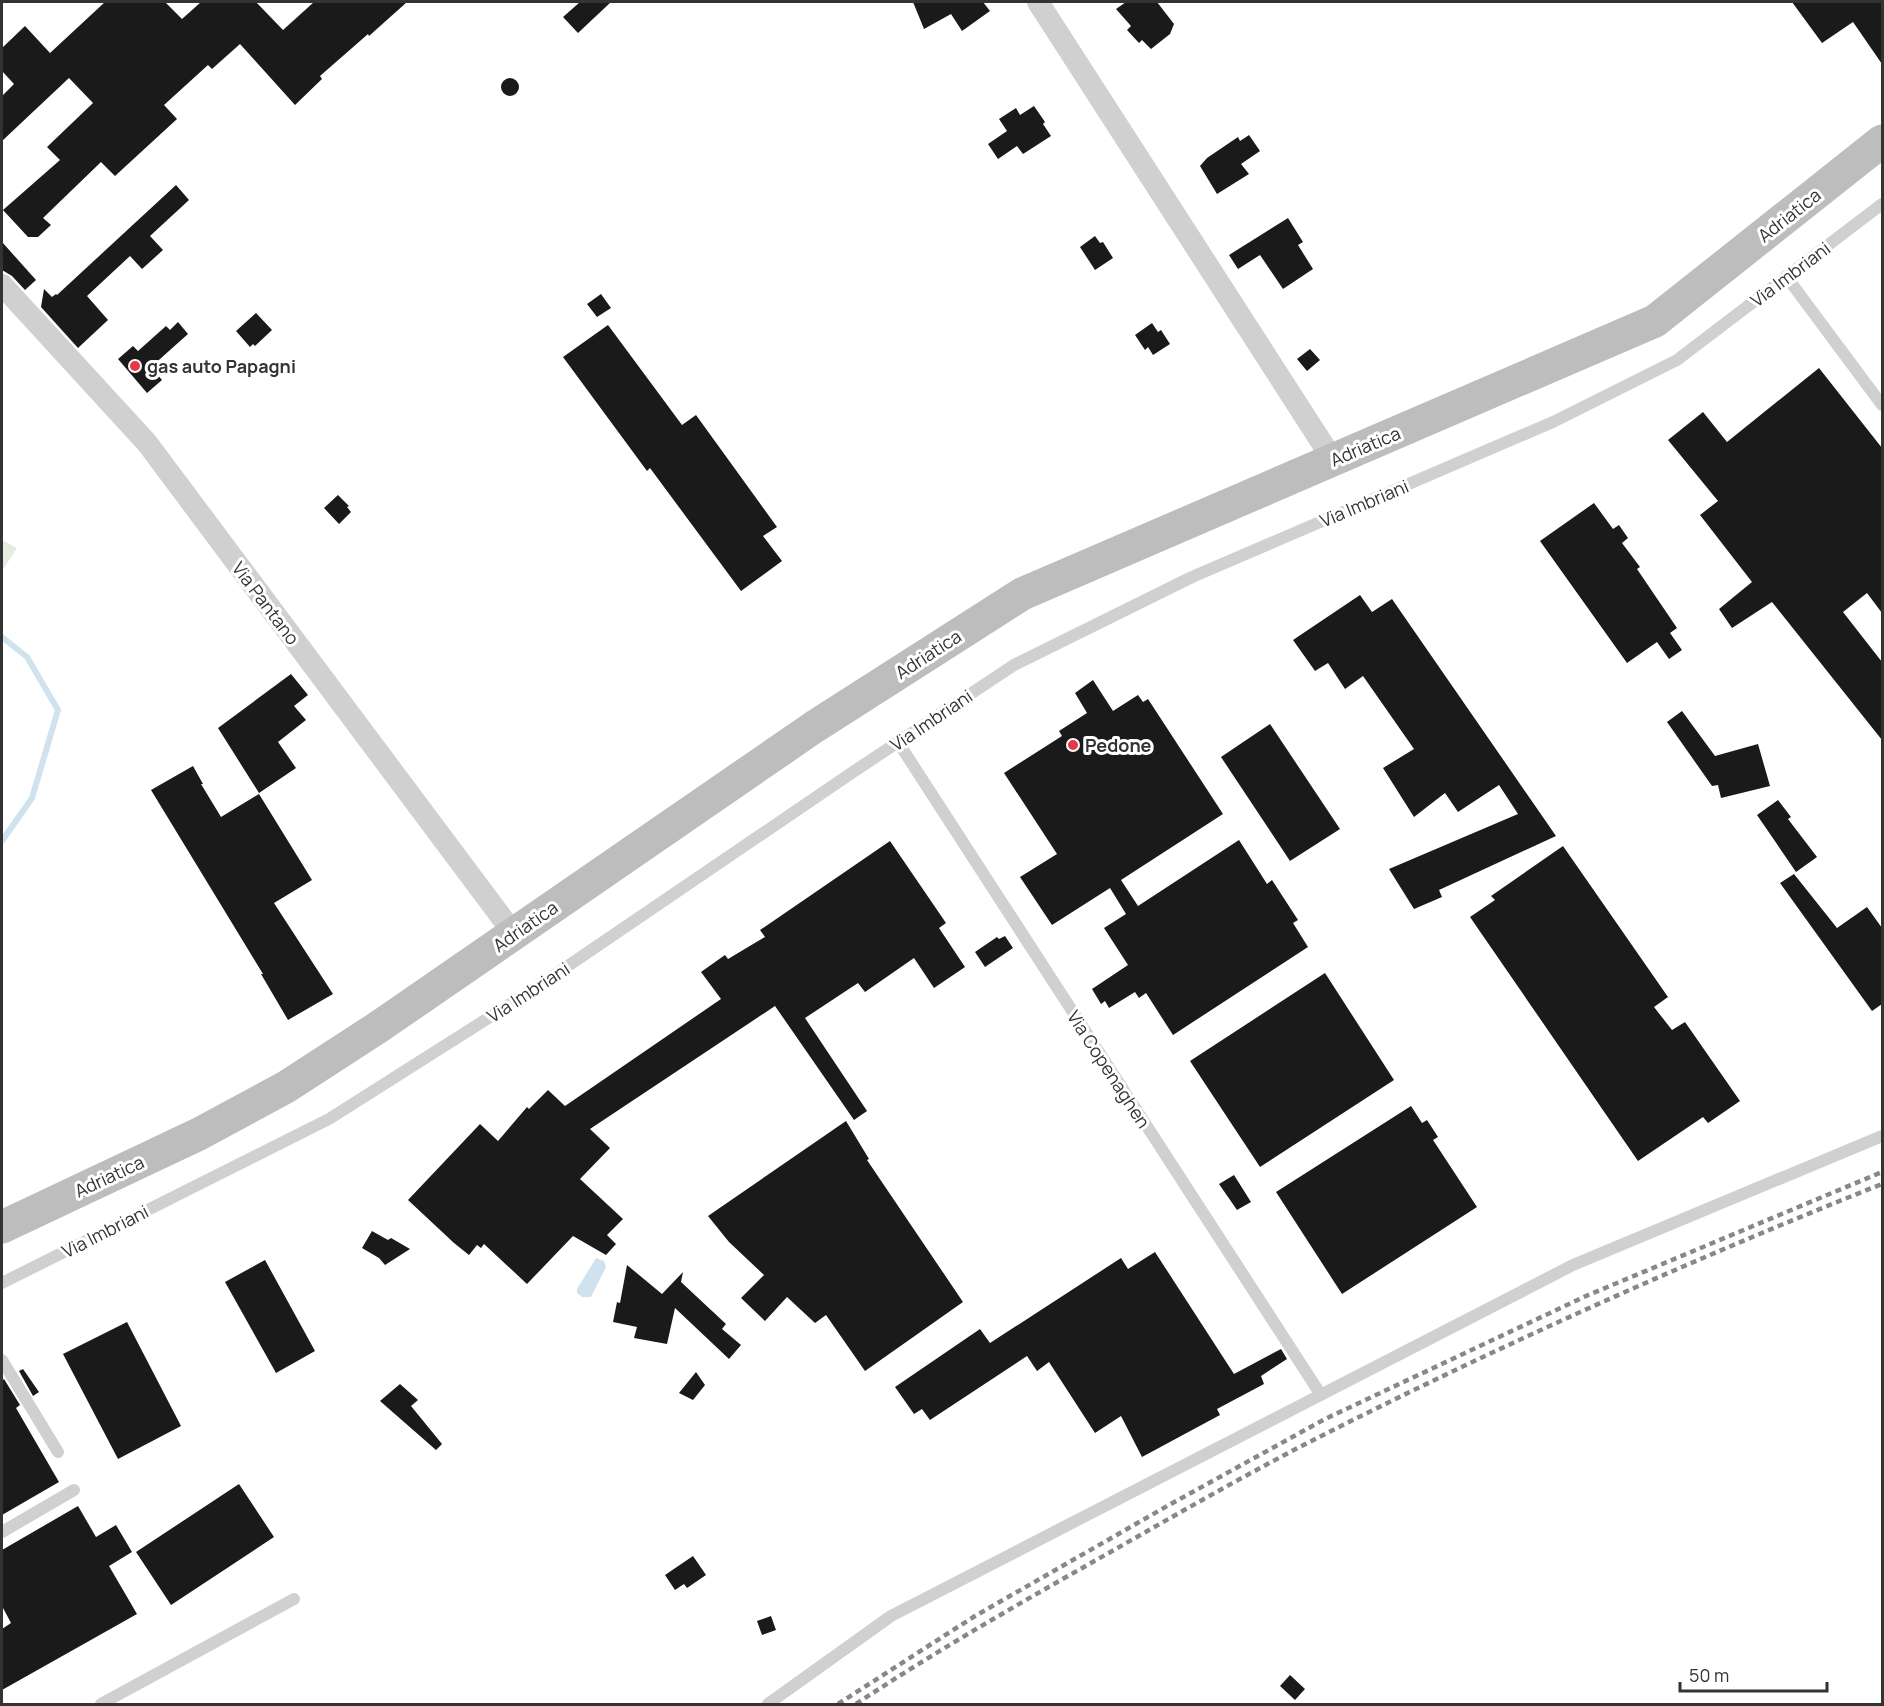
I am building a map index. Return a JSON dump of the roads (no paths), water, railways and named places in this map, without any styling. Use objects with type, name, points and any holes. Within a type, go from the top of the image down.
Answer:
[{"type":"main road","name":"Adriatica","points":[[2,1227],[199,1134],[286,1087],[387,1021],[814,727],[1022,594],[1655,321],[1882,141]]},
{"type":"street","points":[[1038,2],[1333,460]]},
{"type":"street","name":"Via Pantano","points":[[2,285],[147,443],[514,934]]},
{"type":"lane","name":"Via Imbriani","points":[[2,1282],[329,1119],[534,989],[1014,665],[1192,577],[1552,422],[1677,360],[1882,204]]},
{"type":"lane","points":[[1786,276],[1882,405]]},
{"type":"lane","name":"Via Copenaghen","points":[[898,742],[1321,1395]]},
{"type":"lane","points":[[768,1704],[891,1616],[1573,1265],[1882,1136]]},
{"type":"lane","points":[[2,1360],[58,1452]]},
{"type":"lane","points":[[2,1532],[74,1490]]},
{"type":"lane","points":[[101,1704],[294,1599]]},
{"type":"water","points":[[596,1258],[604,1261],[606,1267],[591,1297],[582,1297],[577,1293],[577,1289]]},
{"type":"waterway","points":[[2,637],[27,657],[58,710],[32,798],[2,841]]},
{"type":"railway","points":[[838,1704],[975,1616],[1325,1419],[1586,1296],[1882,1172]]},
{"type":"railway","points":[[856,1704],[951,1644],[1049,1587],[1223,1488],[1333,1430],[1605,1301],[1882,1184]]},
{"type":"place","name":"gas auto Papagni","points":[[135,366]]},
{"type":"place","name":"Pedone","points":[[1073,745]]}]
